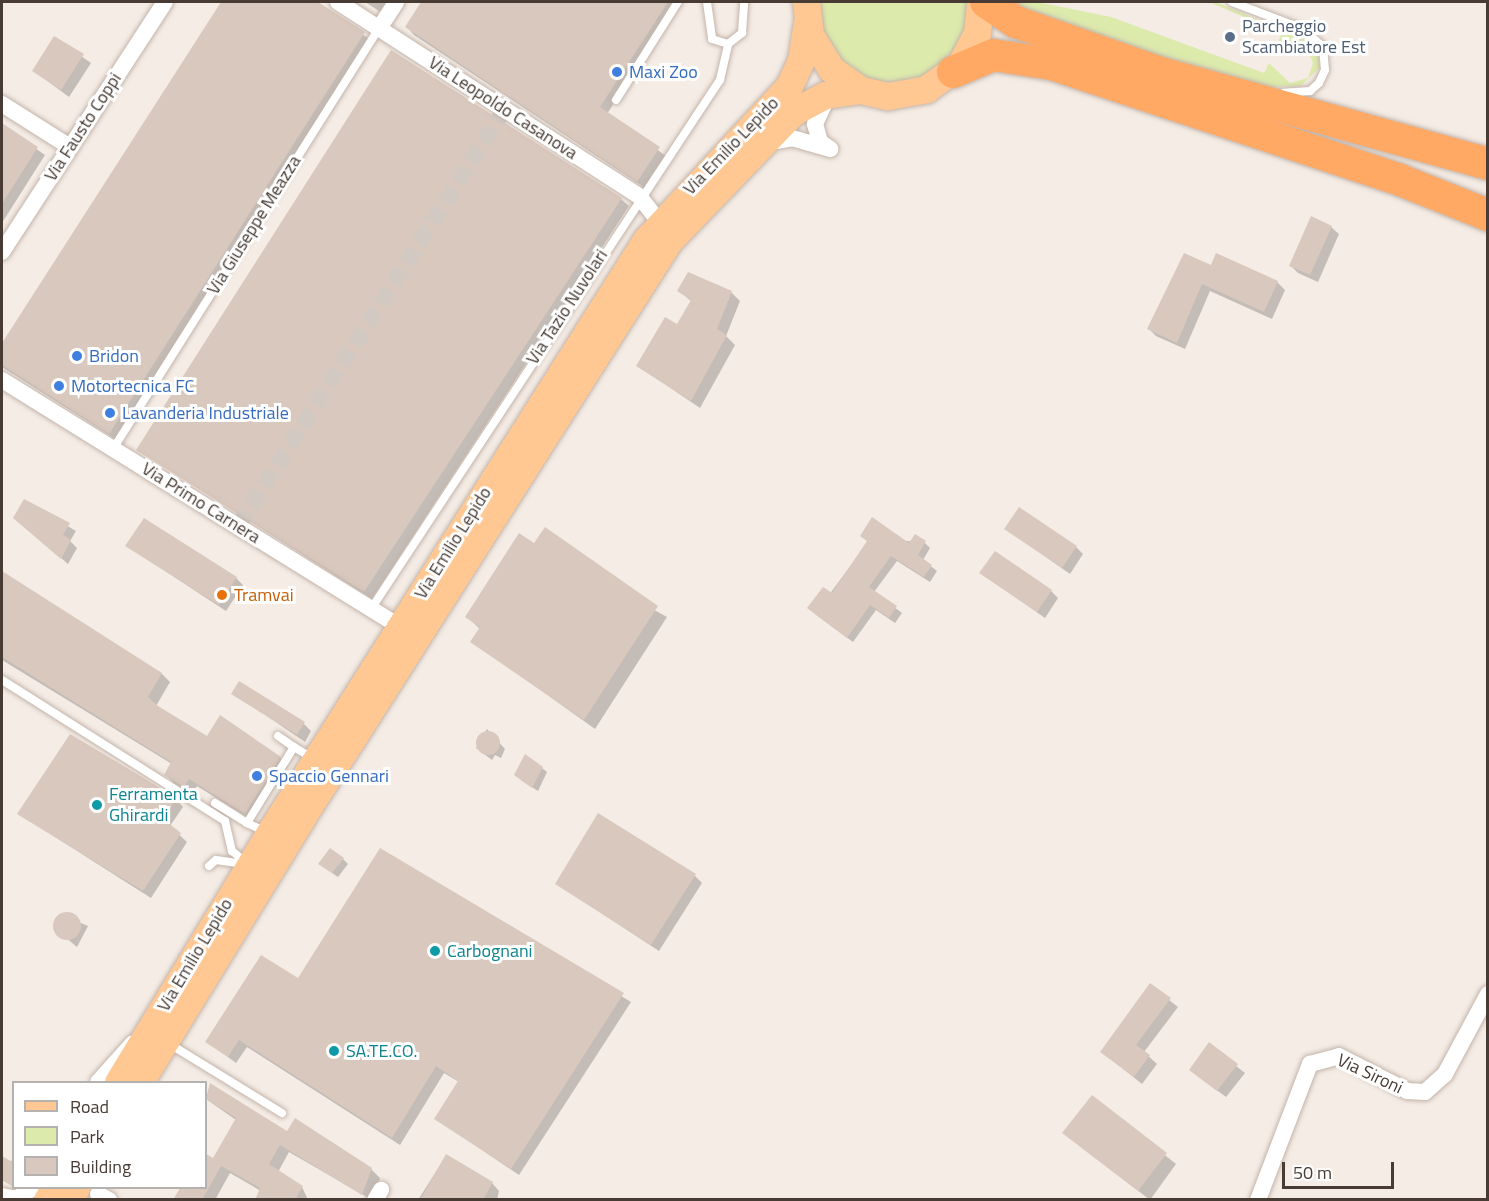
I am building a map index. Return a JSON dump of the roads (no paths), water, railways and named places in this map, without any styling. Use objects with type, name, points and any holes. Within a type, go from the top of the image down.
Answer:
[{"type":"highway","points":[[986,2],[1016,22],[1176,77],[1488,164]]},
{"type":"highway","points":[[953,72],[987,55],[1052,64],[1400,180],[1488,215]]},
{"type":"main road","points":[[807,12],[822,60],[848,91],[914,93],[953,72],[972,45],[980,2]]},
{"type":"main road","name":"Via Emilio Lepido","points":[[119,1081],[249,865],[258,828],[305,753],[400,627],[659,222],[789,86],[807,12]]},
{"type":"main road","name":"Via Emilio Lepido","points":[[141,1081],[655,260],[749,154],[802,105],[848,91]]},
{"type":"main road","points":[[69,1200],[94,1194]]},
{"type":"street","name":"Via Fausto Coppi","points":[[2,252],[165,2]]},
{"type":"street","name":"Via Leopoldo Casanova","points":[[338,2],[639,196],[659,222]]},
{"type":"street","name":"Via Giuseppe Meazza","points":[[380,27],[396,2]]},
{"type":"street","name":"Via Emilio Lepido","points":[[749,154],[782,139],[830,149],[817,136],[816,121],[822,102],[848,91]]},
{"type":"street","points":[[2,104],[70,147]]},
{"type":"street","name":"Via Primo Carnera","points":[[2,380],[400,627]]},
{"type":"street","name":"Via Sironi","points":[[1258,1200],[1310,1064],[1339,1056],[1403,1090],[1425,1092],[1445,1074],[1488,994]]},
{"type":"street","points":[[100,1081],[161,1011]]},
{"type":"street","points":[[2,1196],[16,1199],[31,1189]]},
{"type":"lane","points":[[616,100],[678,2]]},
{"type":"lane","points":[[707,2],[712,39],[728,44]]},
{"type":"lane","name":"Via Tazio Nuvolari","points":[[371,609],[639,196],[720,81],[728,44],[742,33],[744,2]]},
{"type":"lane","points":[[1176,77],[1291,94],[1310,91],[1318,83],[1326,58],[1315,37],[1232,2]]},
{"type":"lane","name":"Via Giuseppe Meazza","points":[[113,449],[380,27]]},
{"type":"lane","points":[[2,680],[186,794],[225,821],[232,851],[249,865]]},
{"type":"lane","points":[[278,735],[305,753]]},
{"type":"lane","points":[[214,802],[258,828]]},
{"type":"lane","points":[[209,866],[231,860],[249,865]]},
{"type":"lane","points":[[165,1041],[282,1113]]},
{"type":"tunnel","points":[[238,526],[504,110]]},
{"type":"place","name":"Parcheggio Scambiatore Est","points":[[1230,37]]},
{"type":"place","name":"Maxi Zoo","points":[[617,72]]},
{"type":"place","name":"Bridon","points":[[77,356]]},
{"type":"place","name":"Motortecnica FC","points":[[59,386]]},
{"type":"place","name":"Lavanderia Industriale","points":[[110,413]]},
{"type":"place","name":"Tramvai","points":[[222,595]]},
{"type":"place","name":"Spaccio Gennari","points":[[257,776]]},
{"type":"place","name":"Ferramenta Ghirardi","points":[[97,805]]},
{"type":"place","name":"Carbognani","points":[[435,951]]},
{"type":"place","name":"SA.TE.CO.","points":[[334,1051]]}]
